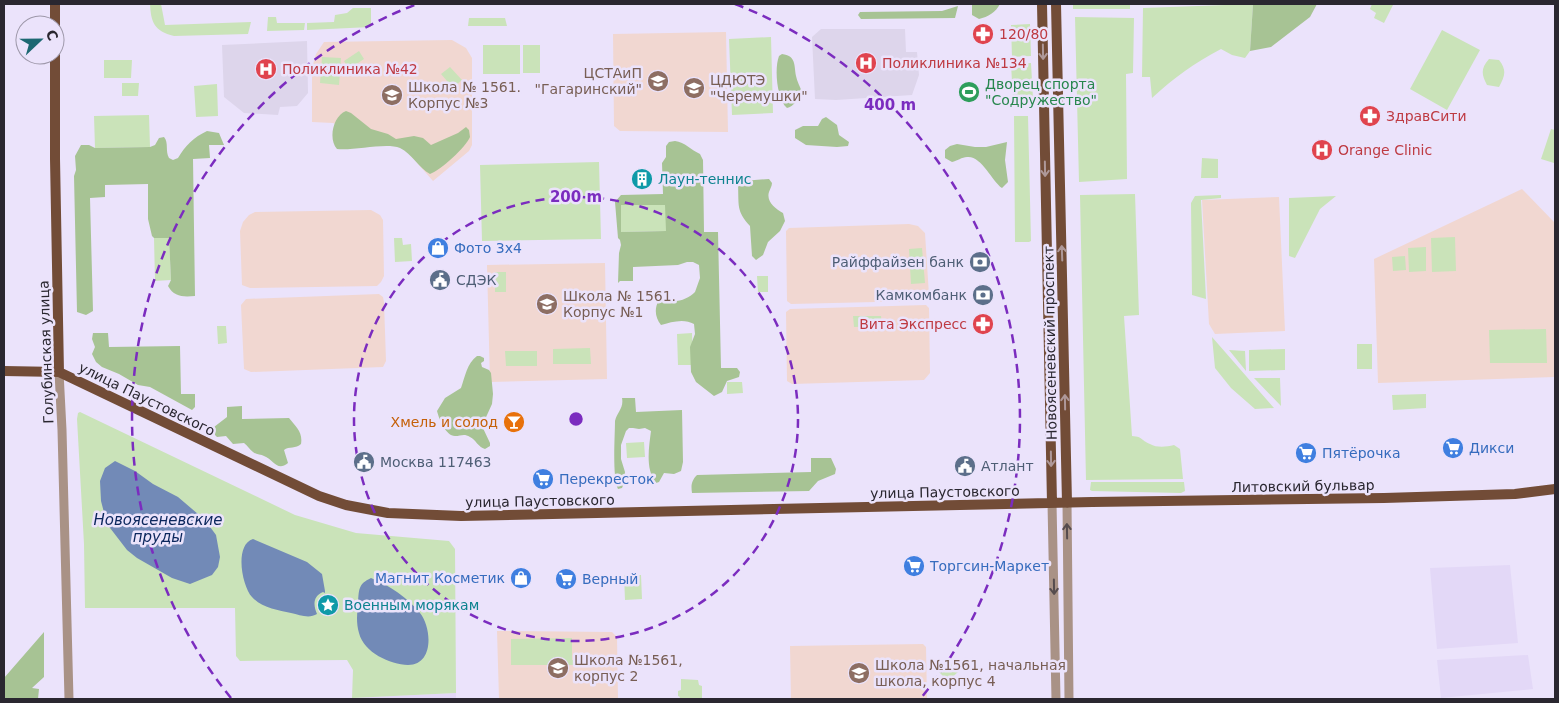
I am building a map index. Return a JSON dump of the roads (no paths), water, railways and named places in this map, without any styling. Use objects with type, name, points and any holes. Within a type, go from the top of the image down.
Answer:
[{"type":"main road","name":"Голубинская улица","points":[[55,4],[58,372]]},
{"type":"main road","name":"Новоясеневский проспект","points":[[1042,4],[1052,503]]},
{"type":"main road","name":"Новоясеневский проспект","points":[[1056,4],[1066,503]]},
{"type":"main road","points":[[4,371],[58,372]]},
{"type":"main road","name":"улица Паустовского","points":[[58,372],[319,496],[346,505],[388,513],[470,516],[1052,503]]},
{"type":"main road","name":"Литовский бульвар","points":[[1052,503],[1384,498],[1487,495],[1555,490]]},
{"type":"street","name":"Голубинская улица","points":[[58,372],[62,430],[69,699]]},
{"type":"street","name":"Новоясеневский проспект","points":[[1052,503],[1056,699]]},
{"type":"street","name":"Новоясеневский проспект","points":[[1066,503],[1069,699]]},
{"type":"street","points":[[1056,681],[1062,688],[1067,686],[1069,681]]},
{"type":"water","name":"Новоясеневские пруды","points":[[115,461],[178,497],[205,520],[216,535],[220,557],[218,567],[212,575],[190,584],[172,578],[137,558],[127,550],[107,524],[101,501],[100,481],[105,468]]},
{"type":"water","name":"Новоясеневские пруды","points":[[253,539],[307,562],[322,574],[325,593],[323,592],[316,598],[315,607],[317,614],[304,616],[276,610],[260,604],[252,597],[245,584],[242,557],[243,549]]},
{"type":"water","points":[[371,578],[385,584],[404,597],[420,613],[427,627],[428,636],[428,645],[423,659],[408,665],[386,660],[372,652],[362,640],[357,622],[359,591],[361,585]]},
{"type":"place","name":"120/80","points":[[983,34]]},
{"type":"place","name":"Поликлиника №134","points":[[866,63]]},
{"type":"place","name":"Поликлиника №42","points":[[266,69]]},
{"type":"place","name":"ЦСТАиП \"Гагаринский\"","points":[[658,81]]},
{"type":"place","name":"ЦДЮТЭ \"Черемушки\"","points":[[694,88]]},
{"type":"place","name":"Дворец спорта \"Содружество\"","points":[[969,92]]},
{"type":"place","name":"Школа № 1561. Корпус №3","points":[[392,95]]},
{"type":"place","name":"ЗдравСити","points":[[1370,116]]},
{"type":"place","name":"Orange Clinic","points":[[1322,150]]},
{"type":"place","name":"Лаун-теннис","points":[[642,179]]},
{"type":"place","name":"Фото 3х4","points":[[438,248]]},
{"type":"place","name":"Райффайзен банк","points":[[980,262]]},
{"type":"place","name":"СДЭК","points":[[440,280]]},
{"type":"place","name":"Камкомбанк","points":[[983,295]]},
{"type":"place","name":"Школа № 1561. Корпус №1","points":[[547,304]]},
{"type":"place","name":"Вита Экспресс","points":[[983,324]]},
{"type":"place","name":"Хмель и солод","points":[[514,422]]},
{"type":"place","name":"Дикси","points":[[1453,448]]},
{"type":"place","name":"Пятёрочка","points":[[1306,453]]},
{"type":"place","name":"Москва 117463","points":[[364,462]]},
{"type":"place","name":"Атлант","points":[[965,466]]},
{"type":"place","name":"Перекресток","points":[[543,479]]},
{"type":"place","name":"Торгсин-Маркет","points":[[914,566]]},
{"type":"place","name":"Магнит Косметик","points":[[521,578]]},
{"type":"place","name":"Верный","points":[[566,579]]},
{"type":"place","name":"Военным морякам","points":[[328,605]]},
{"type":"place","name":"Школа №1561, корпус 2","points":[[558,668]]},
{"type":"place","name":"Школа №1561, начальная школа, корпус 4","points":[[859,673]]}]
